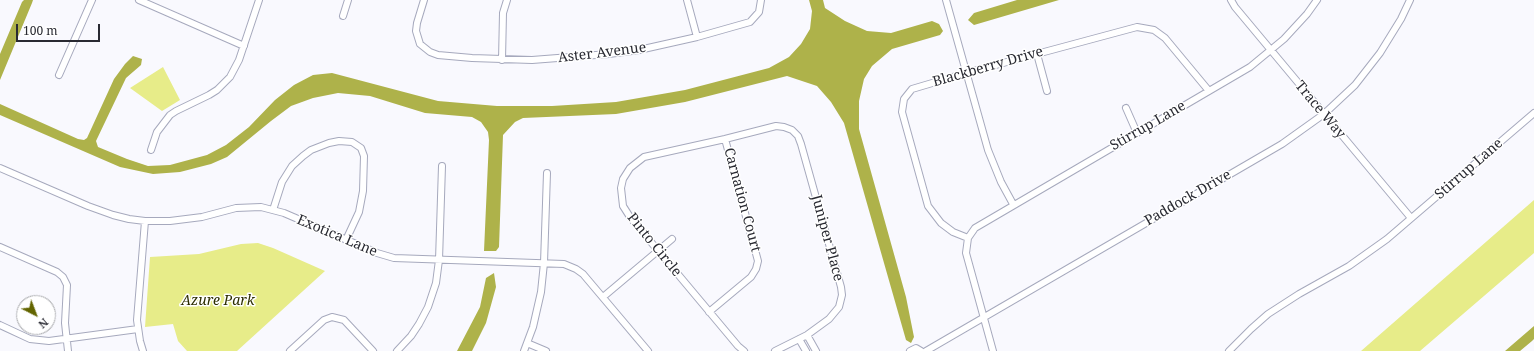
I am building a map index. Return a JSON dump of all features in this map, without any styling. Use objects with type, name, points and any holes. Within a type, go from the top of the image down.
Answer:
[{"type":"street","points":[[59,75],[92,0]]},
{"type":"street","points":[[139,0],[244,46]]},
{"type":"street","points":[[151,150],[153,139],[159,128],[170,116],[176,111],[209,95],[224,84],[235,69],[259,0]]},
{"type":"street","points":[[343,16],[348,0]]},
{"type":"street","name":"Aster Avenue","points":[[424,0],[417,23],[416,32],[420,44],[426,50],[438,55],[502,60],[601,55],[639,50],[697,38],[750,22],[758,12],[761,0]]},
{"type":"street","points":[[502,60],[503,13],[507,0]]},
{"type":"street","points":[[687,0],[697,38]]},
{"type":"street","points":[[946,0],[988,150],[1001,182],[1013,204]]},
{"type":"street","name":"Trace Way","points":[[1231,0],[1235,7],[1411,218]]},
{"type":"street","name":"Stirrup Lane","points":[[968,238],[978,225],[1250,67],[1272,51],[1296,27],[1317,0]]},
{"type":"street","name":"Paddock Drive","points":[[926,351],[983,316],[1282,144],[1324,114],[1355,85],[1380,53],[1410,0]]},
{"type":"street","name":"Blackberry Drive","points":[[968,238],[947,228],[935,216],[928,206],[902,112],[904,99],[912,89],[1130,28],[1146,28],[1154,30],[1165,38],[1209,90]]},
{"type":"street","points":[[1037,54],[1047,91]]},
{"type":"street","points":[[1126,108],[1137,133]]},
{"type":"street","name":"Stirrup Lane","points":[[1229,351],[1268,314],[1299,294],[1349,266],[1387,239],[1534,113]]},
{"type":"street","name":"Pinto Circle","points":[[744,351],[709,312],[630,217],[623,206],[621,188],[627,172],[636,162],[644,157],[776,126],[792,130]]},
{"type":"street","name":"Juniper Place","points":[[792,130],[798,136],[801,144],[841,291],[839,307],[835,313],[830,319],[807,335]]},
{"type":"street","name":"Carnation Court","points":[[709,312],[751,277],[756,269],[758,261],[725,139]]},
{"type":"street","points":[[274,210],[282,182],[292,166],[303,156],[311,150],[329,143],[339,141],[352,142],[361,148],[364,156],[363,191],[359,212],[346,240]]},
{"type":"street","points":[[397,351],[411,336],[428,307],[436,283],[439,260],[442,166]]},
{"type":"street","name":"Exotica Lane","points":[[0,168],[99,211],[121,217],[145,221],[186,220],[236,208],[261,208],[274,210],[385,256],[439,260],[564,264],[583,274],[648,351]]},
{"type":"street","points":[[524,351],[538,310],[541,292],[544,263],[547,173]]},
{"type":"street","points":[[143,351],[138,330],[137,312],[145,221]]},
{"type":"street","points":[[968,238],[966,249],[967,257],[993,351]]},
{"type":"street","points":[[603,297],[672,239]]},
{"type":"street","points":[[0,247],[57,272],[64,277],[67,285],[65,323],[68,351]]},
{"type":"street","points":[[290,351],[324,320],[332,317],[344,320],[373,351]]},
{"type":"street","points":[[0,325],[30,339],[49,341],[138,330]]},
{"type":"street","points":[[775,351],[807,335],[816,351]]},
{"type":"street","points":[[799,339],[806,351]]},
{"type":"street","points":[[527,343],[546,351]]},
{"type":"street","points":[[910,351],[916,348],[921,351]]},
{"type":"green space","points":[[163,67],[180,100],[162,111],[130,88]]},
{"type":"green space","points":[[1534,200],[1534,253],[1420,351],[1361,351]]},
{"type":"green space","name":"Azure Park","points":[[258,243],[325,271],[237,351],[187,351],[178,341],[173,324],[145,327],[150,257],[199,254],[241,244]]},
{"type":"shaded area","points":[[24,0],[33,0],[0,80],[0,54]]},
{"type":"shaded area","points":[[809,0],[823,0],[825,8],[845,21],[867,31],[891,33],[932,21],[939,24],[943,31],[940,35],[892,49],[872,66],[864,79],[859,101],[859,129],[906,297],[914,337],[911,343],[906,340],[844,123],[831,102],[817,86],[787,76],[685,102],[616,114],[523,118],[515,122],[503,135],[499,247],[496,251],[484,251],[489,140],[488,132],[481,122],[472,117],[425,113],[370,96],[338,93],[313,98],[291,106],[227,157],[211,164],[180,172],[153,174],[120,167],[0,115],[0,104],[78,139],[84,140],[87,138],[114,79],[133,56],[142,59],[141,65],[126,78],[96,141],[98,147],[148,166],[170,165],[207,155],[226,145],[249,127],[275,100],[294,85],[313,75],[332,73],[438,101],[497,106],[552,106],[616,102],[685,90],[769,68],[789,57],[801,44],[810,29],[812,11]]},
{"type":"shaded area","points":[[1017,0],[1059,0],[974,25],[968,20],[974,13]]},
{"type":"shaded area","points":[[494,273],[496,287],[486,323],[472,351],[457,351],[480,307],[486,278]]},
{"type":"shaded area","points":[[1534,326],[1534,339],[1532,341],[1520,351],[1505,351]]}]
